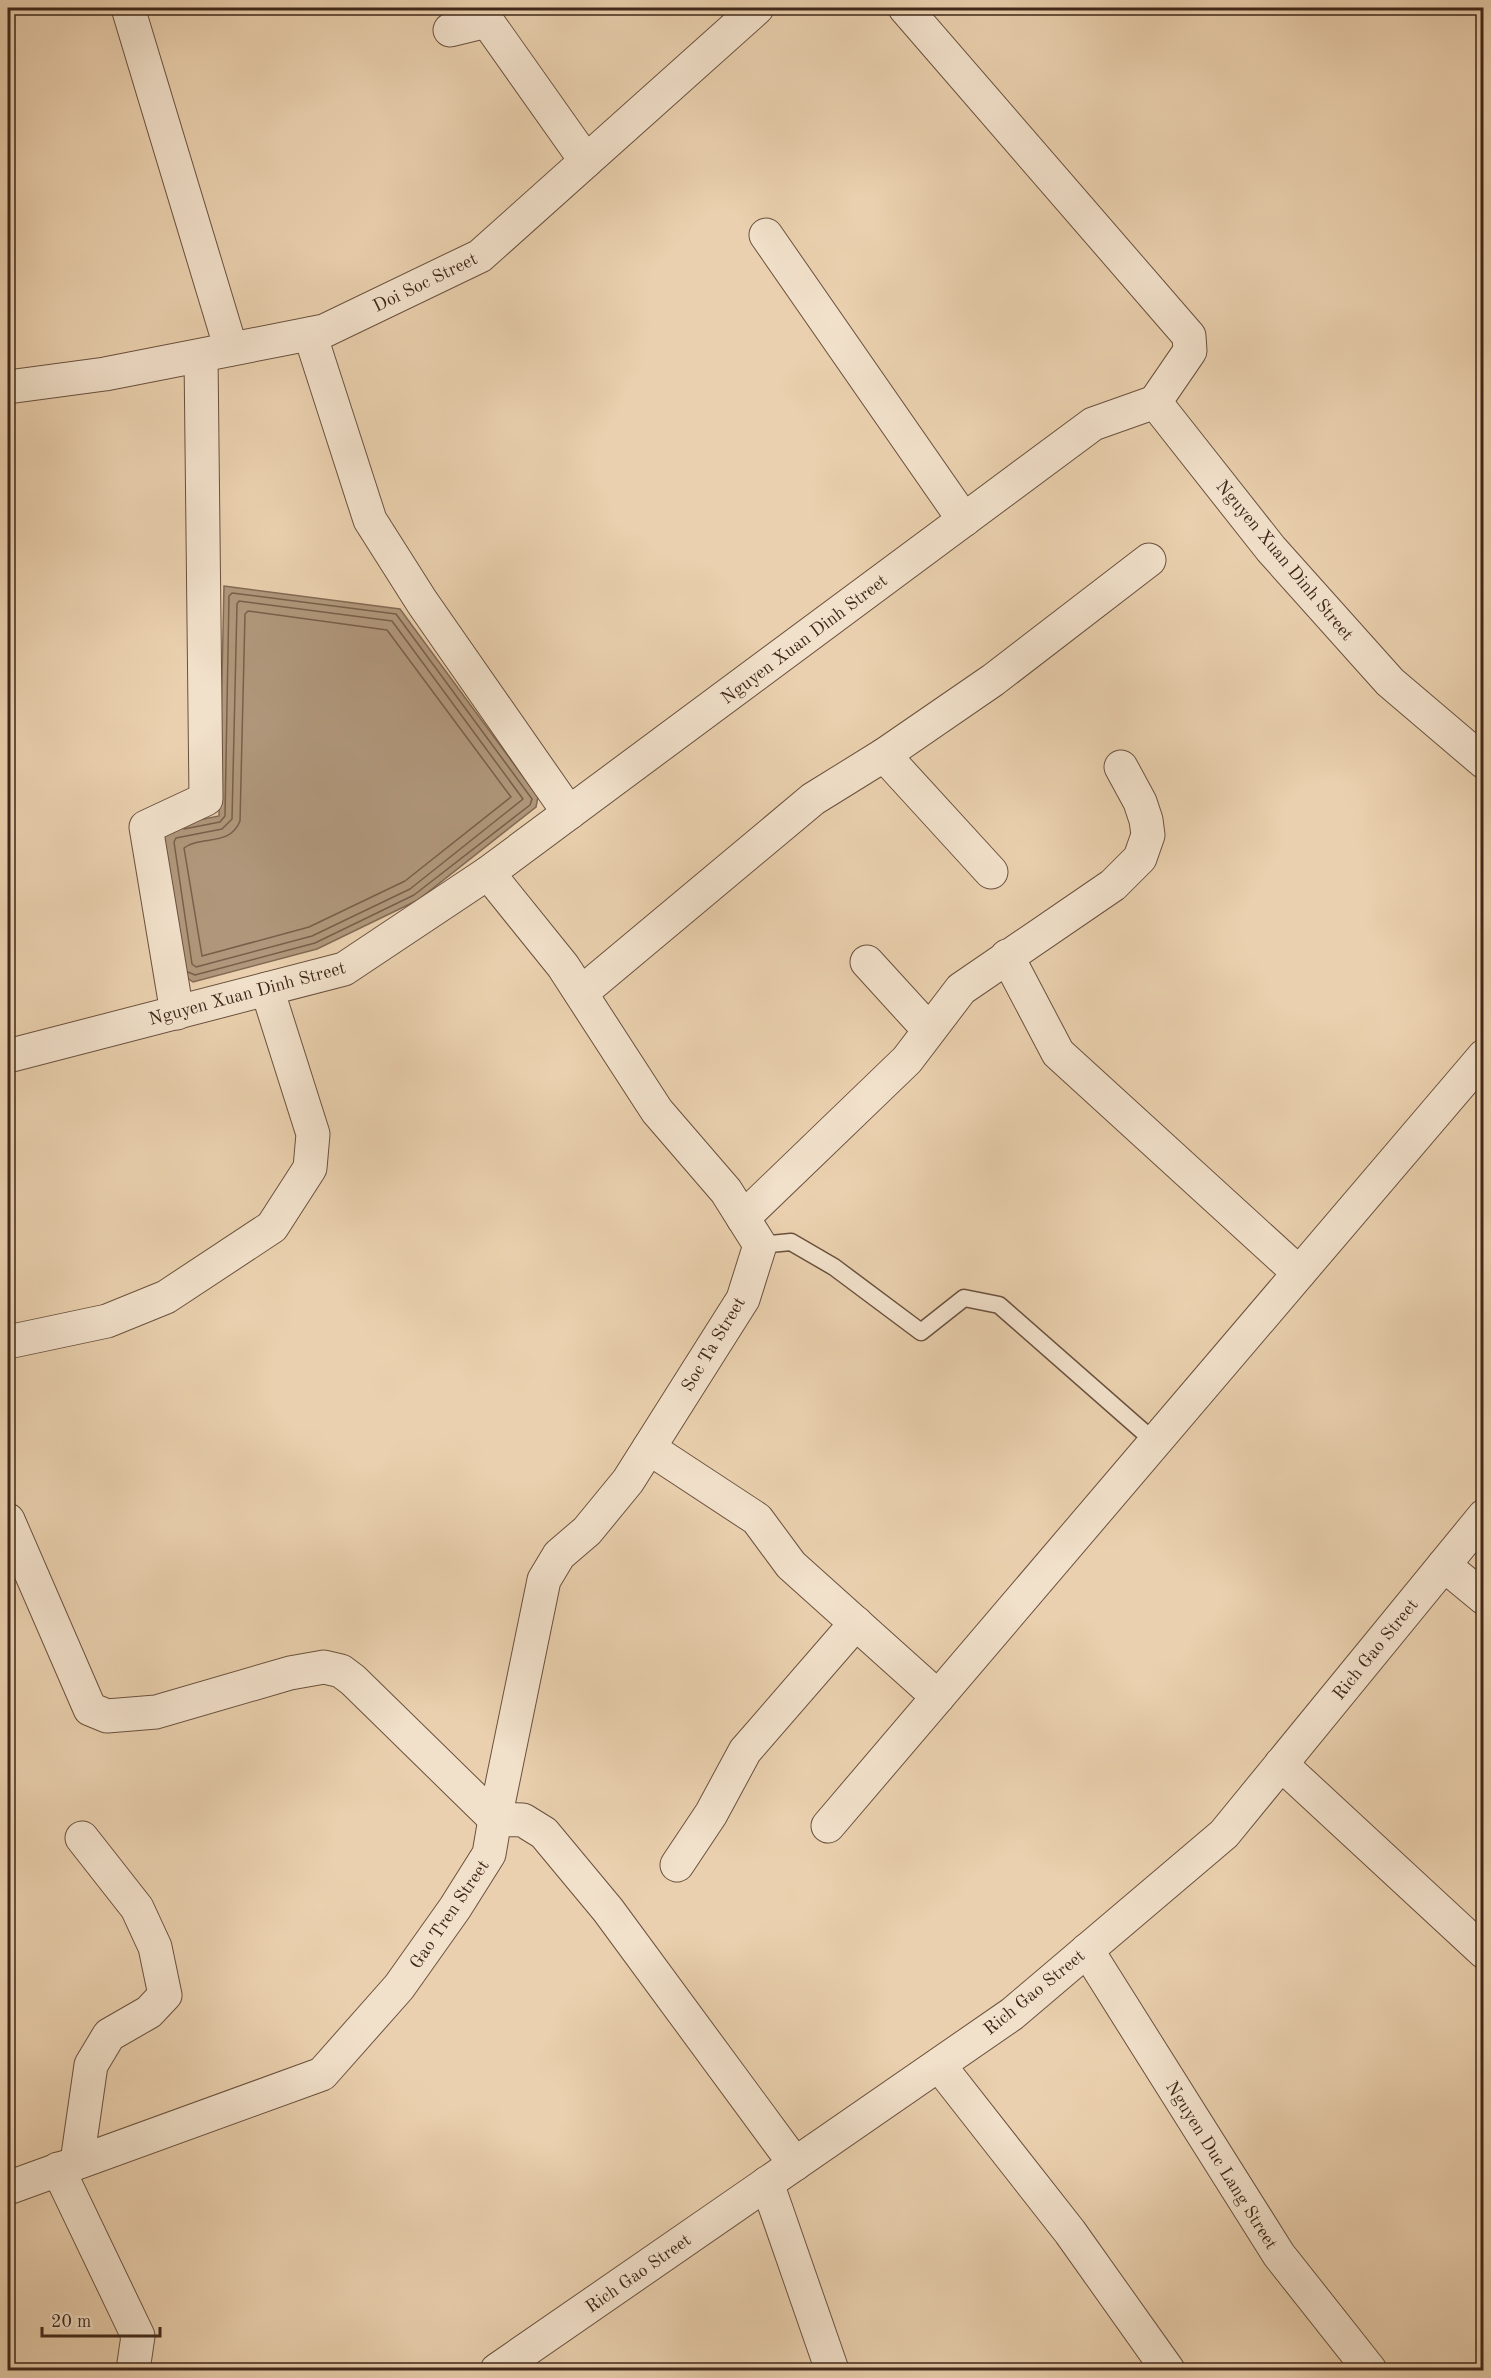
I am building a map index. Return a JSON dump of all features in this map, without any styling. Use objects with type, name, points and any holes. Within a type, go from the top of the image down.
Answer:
[{"type":"street","points":[[128,8],[216,352],[206,799],[146,827],[177,1013]]},
{"type":"street","name":"Doi Soc Street","points":[[8,387],[105,374],[324,331],[480,256],[757,8]]},
{"type":"street","points":[[905,8],[1189,336],[1190,351],[1155,402]]},
{"type":"street","points":[[450,30],[486,14],[586,161]]},
{"type":"street","points":[[766,235],[964,520]]},
{"type":"street","points":[[310,334],[370,520],[422,602],[569,813]]},
{"type":"street","name":"Nguyen Xuan Dinh Street","points":[[8,1056],[344,969],[488,873],[1094,424],[1155,402],[1271,549],[1390,682],[1484,762]]},
{"type":"street","points":[[581,993],[813,799],[884,755],[993,680],[1149,560]]},
{"type":"street","points":[[884,755],[991,872]]},
{"type":"street","points":[[488,873],[563,966],[657,1111],[726,1191],[752,1232],[907,1060],[961,989],[1113,885],[1140,858],[1148,835],[1146,820],[1140,802],[1121,766]]},
{"type":"street","points":[[1007,956],[1058,1053],[1299,1273]]},
{"type":"street","points":[[867,962],[929,1030]]},
{"type":"street","points":[[8,1342],[107,1321],[166,1297],[272,1227],[310,1168],[313,1134],[267,989]]},
{"type":"street","points":[[828,1826],[1484,1056]]},
{"type":"street","name":"Soc Ta Street","points":[[495,1819],[544,1580],[559,1555],[587,1531],[628,1481],[743,1299],[752,1232]]},
{"type":"street","points":[[649,1448],[757,1519],[791,1565],[938,1697]]},
{"type":"street","name":"Rich Gao Street","points":[[497,2370],[1012,2014],[1224,1834],[1484,1516]]},
{"type":"street","points":[[8,1520],[19,1577],[90,1708],[107,1716],[156,1713],[290,1672],[324,1667],[333,1669],[352,1680],[495,1819],[523,1821],[544,1833],[608,1910],[795,2163]]},
{"type":"street","points":[[1444,1565],[1484,1598]]},
{"type":"street","points":[[677,1865],[711,1814],[744,1751],[856,1623]]},
{"type":"street","points":[[1281,1764],[1484,1952]]},
{"type":"street","name":"Gao Tren Street","points":[[8,2188],[322,2074],[399,1987],[455,1908],[489,1854],[495,1819]]},
{"type":"street","points":[[82,1838],[137,1908],[155,1947],[165,1995],[149,2012],[109,2035],[91,2065],[68,2165],[138,2336],[133,2370]]},
{"type":"street","name":"Nguyen Duc Lang Street","points":[[1087,1950],[1279,2254],[1370,2370]]},
{"type":"street","points":[[939,2065],[1070,2232],[1168,2370]]},
{"type":"street","points":[[767,2183],[832,2370]]},
{"type":"lane","points":[[752,1232],[791,1242],[834,1267],[921,1332],[964,1298],[999,1305],[1155,1442]]},
{"type":"water","points":[[224,586],[400,609],[538,797],[536,807],[418,900],[317,949],[193,982],[180,973],[160,841],[165,827],[219,816]]}]
